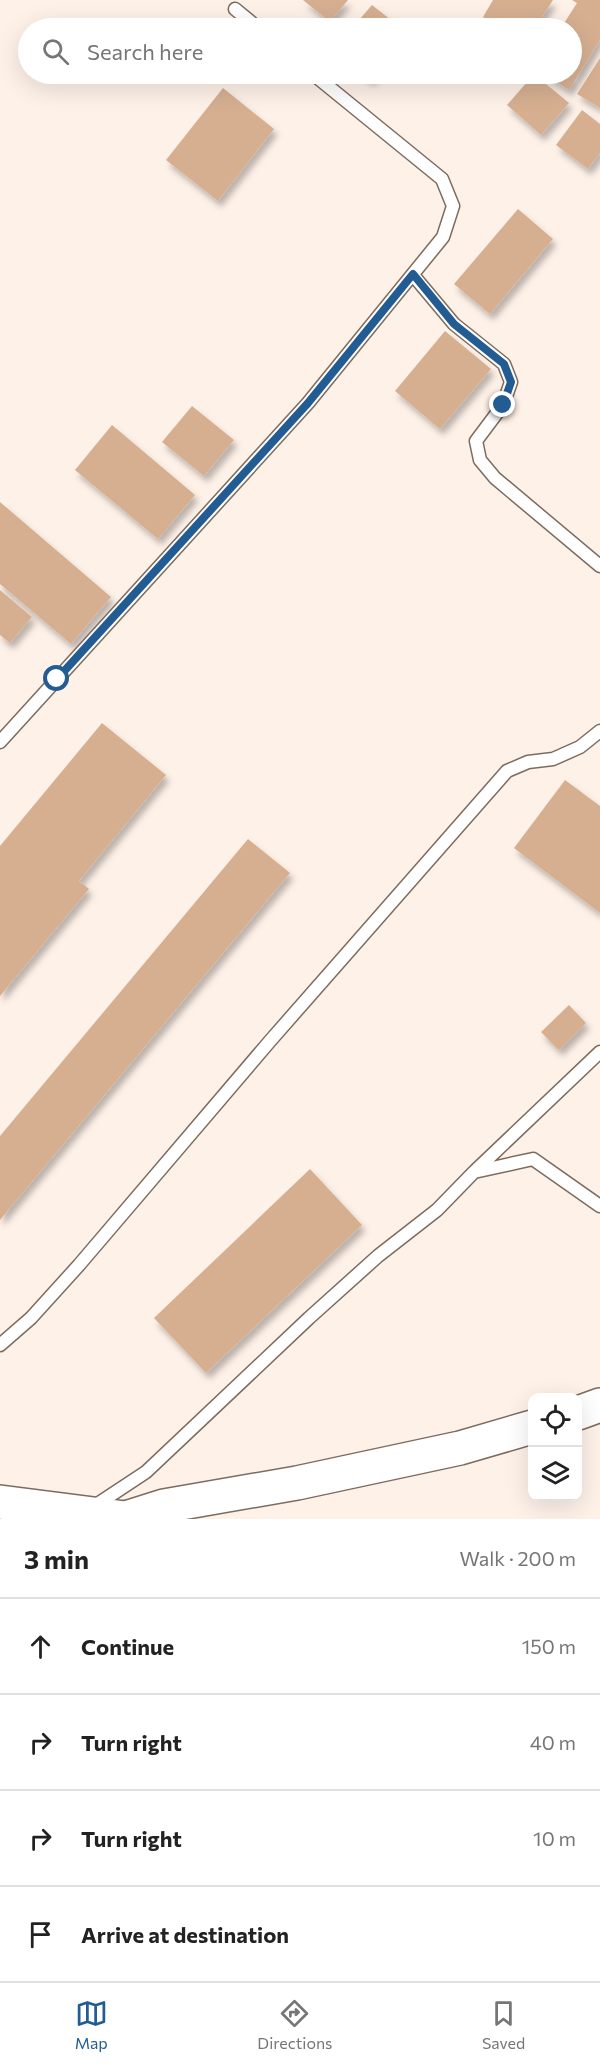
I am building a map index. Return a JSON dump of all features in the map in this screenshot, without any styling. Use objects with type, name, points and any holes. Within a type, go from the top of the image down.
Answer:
[{"type":"main road","points":[[582,1412],[600,1405]]},
{"type":"main road","points":[[0,1502],[129,1518],[164,1506],[297,1483],[460,1448],[528,1428]]},
{"type":"lane","points":[[235,9],[246,18]]},
{"type":"lane","points":[[0,742],[308,403],[443,237],[453,206],[442,178],[325,84]]},
{"type":"lane","points":[[413,274],[454,324],[504,364],[511,382],[503,405],[476,441],[480,460],[495,478],[600,566]]},
{"type":"lane","points":[[0,1345],[31,1318],[79,1265],[270,1041],[507,771],[528,762],[553,759],[580,747],[600,732]]},
{"type":"lane","points":[[85,1513],[146,1472],[309,1318],[378,1256],[437,1210],[600,1052]]},
{"type":"lane","points":[[474,1172],[533,1159],[600,1206]]},
{"type":"building","points":[[303,0],[348,0],[333,18],[325,18]]},
{"type":"building","points":[[493,0],[553,0],[541,18],[483,17]]},
{"type":"building","points":[[572,0],[600,0],[600,40],[582,69],[582,18],[567,18],[577,3]]},
{"type":"building","points":[[372,5],[388,18],[361,18]]},
{"type":"building","points":[[600,58],[600,108],[577,94]]},
{"type":"building","points":[[525,84],[546,84],[569,103],[541,135],[507,105]]},
{"type":"building","points":[[560,84],[573,84],[569,90]]},
{"type":"building","points":[[223,88],[274,129],[218,201],[166,160]]},
{"type":"building","points":[[582,110],[600,124],[600,153],[588,169],[556,145]]},
{"type":"building","points":[[518,209],[553,239],[490,314],[454,284]]},
{"type":"building","points":[[445,331],[491,369],[440,429],[395,391]]},
{"type":"building","points":[[192,406],[234,440],[204,476],[162,442]]},
{"type":"building","points":[[112,425],[195,495],[158,539],[75,470]]},
{"type":"building","points":[[0,502],[111,597],[71,644],[0,584]]},
{"type":"building","points":[[0,590],[32,617],[10,643],[0,635]]},
{"type":"building","points":[[102,723],[166,775],[79,881],[89,889],[0,996],[0,846]]},
{"type":"building","points":[[565,780],[600,806],[600,913],[514,848]]},
{"type":"building","points":[[248,839],[290,873],[0,1220],[0,1136]]},
{"type":"building","points":[[569,1005],[586,1023],[559,1050],[541,1032]]},
{"type":"building","points":[[310,1169],[362,1225],[206,1373],[154,1318]]},
{"type":"route","points":[[57,679],[308,403],[413,274],[454,324],[504,364],[511,382],[503,405]]}]
